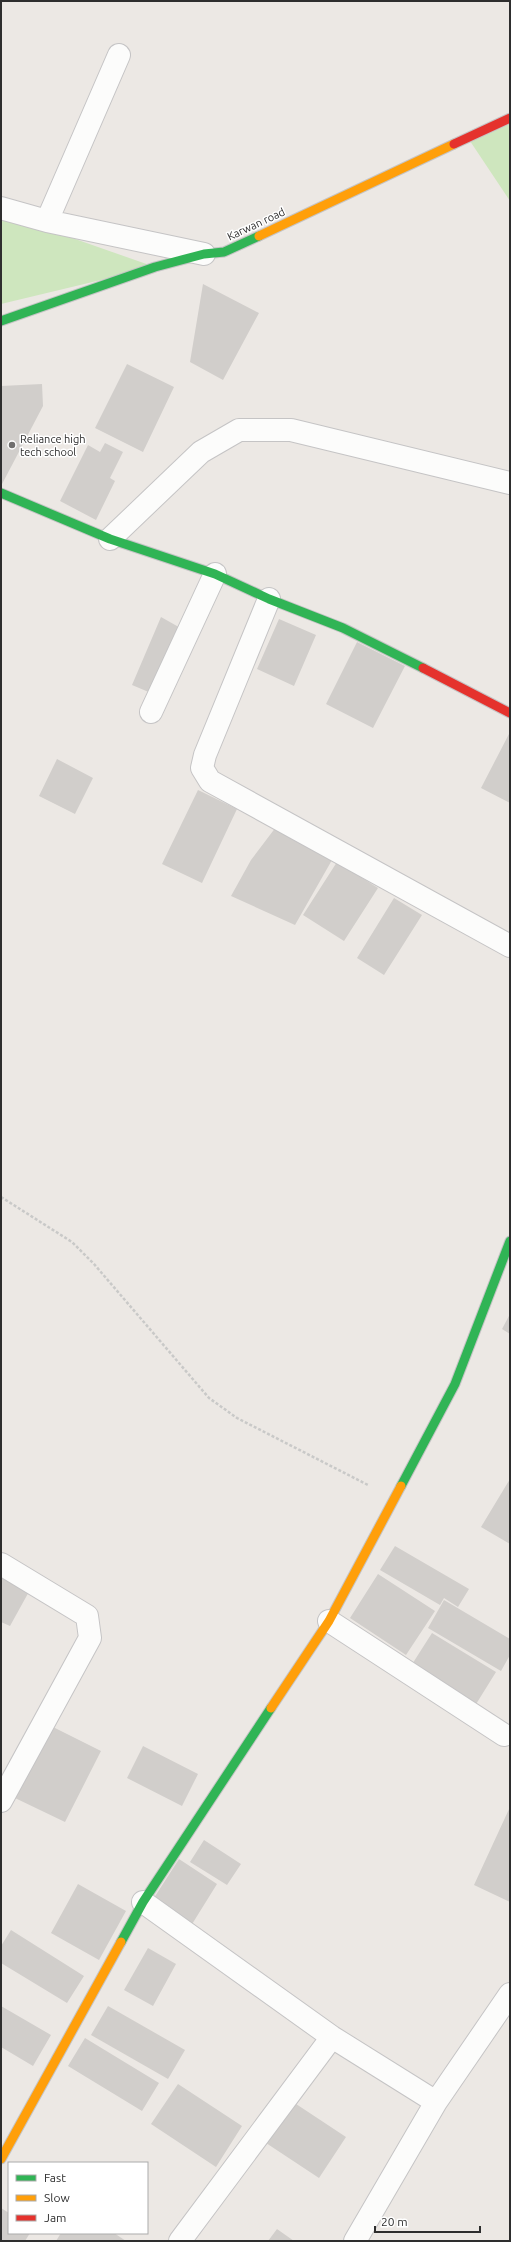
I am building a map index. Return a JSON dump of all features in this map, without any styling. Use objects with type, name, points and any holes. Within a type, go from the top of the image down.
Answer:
[{"type":"street","points":[[46,221],[119,55]]},
{"type":"street","name":"Karwan road","points":[[1,321],[155,267],[204,254],[224,252],[510,118]]},
{"type":"street","points":[[1,208],[46,221],[204,254]]},
{"type":"street","points":[[110,540],[201,452],[240,430],[291,430],[510,483]]},
{"type":"street","points":[[1,493],[110,540],[215,574],[269,599],[343,628],[510,713]]},
{"type":"street","points":[[151,712],[215,574]]},
{"type":"street","points":[[269,599],[205,755],[202,768],[210,781],[510,946]]},
{"type":"street","points":[[1,2159],[143,1902],[330,1621],[455,1384],[510,1241]]},
{"type":"street","points":[[1,1564],[87,1616],[90,1638],[1,1801]]},
{"type":"street","points":[[330,1621],[508,1733]]},
{"type":"street","points":[[143,1902],[332,2037],[436,2102]]},
{"type":"street","points":[[355,2241],[436,2102],[510,1994]]},
{"type":"street","points":[[180,2241],[332,2037]]},
{"type":"path","points":[[1,1197],[72,1242],[94,1264],[209,1398],[237,1418],[394,1499]]},
{"type":"green space","points":[[510,118],[510,201],[468,138]]},
{"type":"green space","points":[[1,213],[155,267],[1,304]]},
{"type":"building","points":[[203,284],[259,313],[223,380],[190,362]]},
{"type":"building","points":[[127,364],[174,387],[143,452],[95,428]]},
{"type":"building","name":"Reliance high tech school","points":[[42,384],[43,406],[1,486],[1,386]]},
{"type":"building","points":[[105,443],[123,452],[110,478],[115,481],[96,520],[60,501],[88,445],[100,452]]},
{"type":"building","points":[[161,617],[184,630],[151,693],[132,685]]},
{"type":"building","points":[[279,619],[316,635],[294,686],[257,669]]},
{"type":"building","points":[[357,642],[405,666],[373,728],[326,704]]},
{"type":"building","points":[[510,732],[510,803],[481,788]]},
{"type":"building","points":[[57,759],[93,778],[75,814],[39,796]]},
{"type":"building","points":[[198,790],[237,809],[202,883],[162,864]]},
{"type":"building","points":[[276,827],[332,860],[295,925],[231,896],[251,860]]},
{"type":"building","points":[[337,862],[378,888],[344,941],[303,915]]},
{"type":"building","points":[[394,898],[422,915],[384,975],[357,958]]},
{"type":"building","points":[[510,1314],[510,1334],[502,1329]]},
{"type":"building","points":[[510,1479],[510,1544],[481,1527]]},
{"type":"building","points":[[395,1546],[469,1589],[458,1607],[444,1598],[440,1605],[380,1570]]},
{"type":"building","points":[[1,1572],[31,1588],[10,1626],[1,1622]]},
{"type":"building","points":[[378,1574],[435,1611],[406,1655],[350,1618]]},
{"type":"building","points":[[444,1600],[510,1639],[510,1655],[501,1671],[428,1628]]},
{"type":"building","points":[[432,1633],[496,1672],[473,1709],[409,1669]]},
{"type":"building","points":[[51,1726],[101,1751],[65,1822],[15,1798]]},
{"type":"building","points":[[143,1746],[198,1774],[182,1806],[127,1778]]},
{"type":"building","points":[[510,1807],[510,1902],[474,1885]]},
{"type":"building","points":[[204,1840],[241,1864],[227,1885],[190,1862]]},
{"type":"building","points":[[179,1859],[217,1884],[189,1929],[150,1904]]},
{"type":"building","points":[[78,1884],[126,1911],[99,1960],[51,1933]]},
{"type":"building","points":[[11,1930],[84,1976],[67,2003],[1,1963],[1,1946]]},
{"type":"building","points":[[148,1948],[176,1964],[153,2006],[124,1990]]},
{"type":"building","points":[[1,2006],[51,2035],[33,2066],[1,2047]]},
{"type":"building","points":[[108,2006],[185,2050],[168,2079],[91,2035]]},
{"type":"building","points":[[85,2038],[159,2083],[142,2111],[68,2066]]},
{"type":"building","points":[[178,2084],[242,2126],[216,2167],[151,2124]]},
{"type":"building","points":[[290,2100],[346,2137],[319,2178],[263,2141]]},
{"type":"building","points":[[1,2208],[8,2212],[8,2234],[29,2234],[25,2241],[1,2241]]},
{"type":"building","points":[[277,2229],[294,2241],[268,2241]]},
{"type":"building","points":[[60,2234],[116,2234],[126,2241],[56,2241]]},
{"type":"traffic: fast","points":[[1,321],[155,267],[204,254],[224,252],[259,236]]},
{"type":"traffic: fast","points":[[1,493],[110,539],[215,574],[269,599],[343,628],[423,668]]},
{"type":"traffic: fast","points":[[401,1486],[455,1384],[510,1241]]},
{"type":"traffic: fast","points":[[121,1942],[143,1902],[271,1708]]},
{"type":"traffic: slow","points":[[259,236],[454,144]]},
{"type":"traffic: slow","points":[[271,1708],[329,1621],[401,1486]]},
{"type":"traffic: slow","points":[[1,2159],[121,1942]]},
{"type":"traffic: jam","points":[[454,144],[510,118]]},
{"type":"traffic: jam","points":[[423,668],[510,713]]},
{"type":"place","name":"Reliance high tech school","points":[[12,445]]}]
